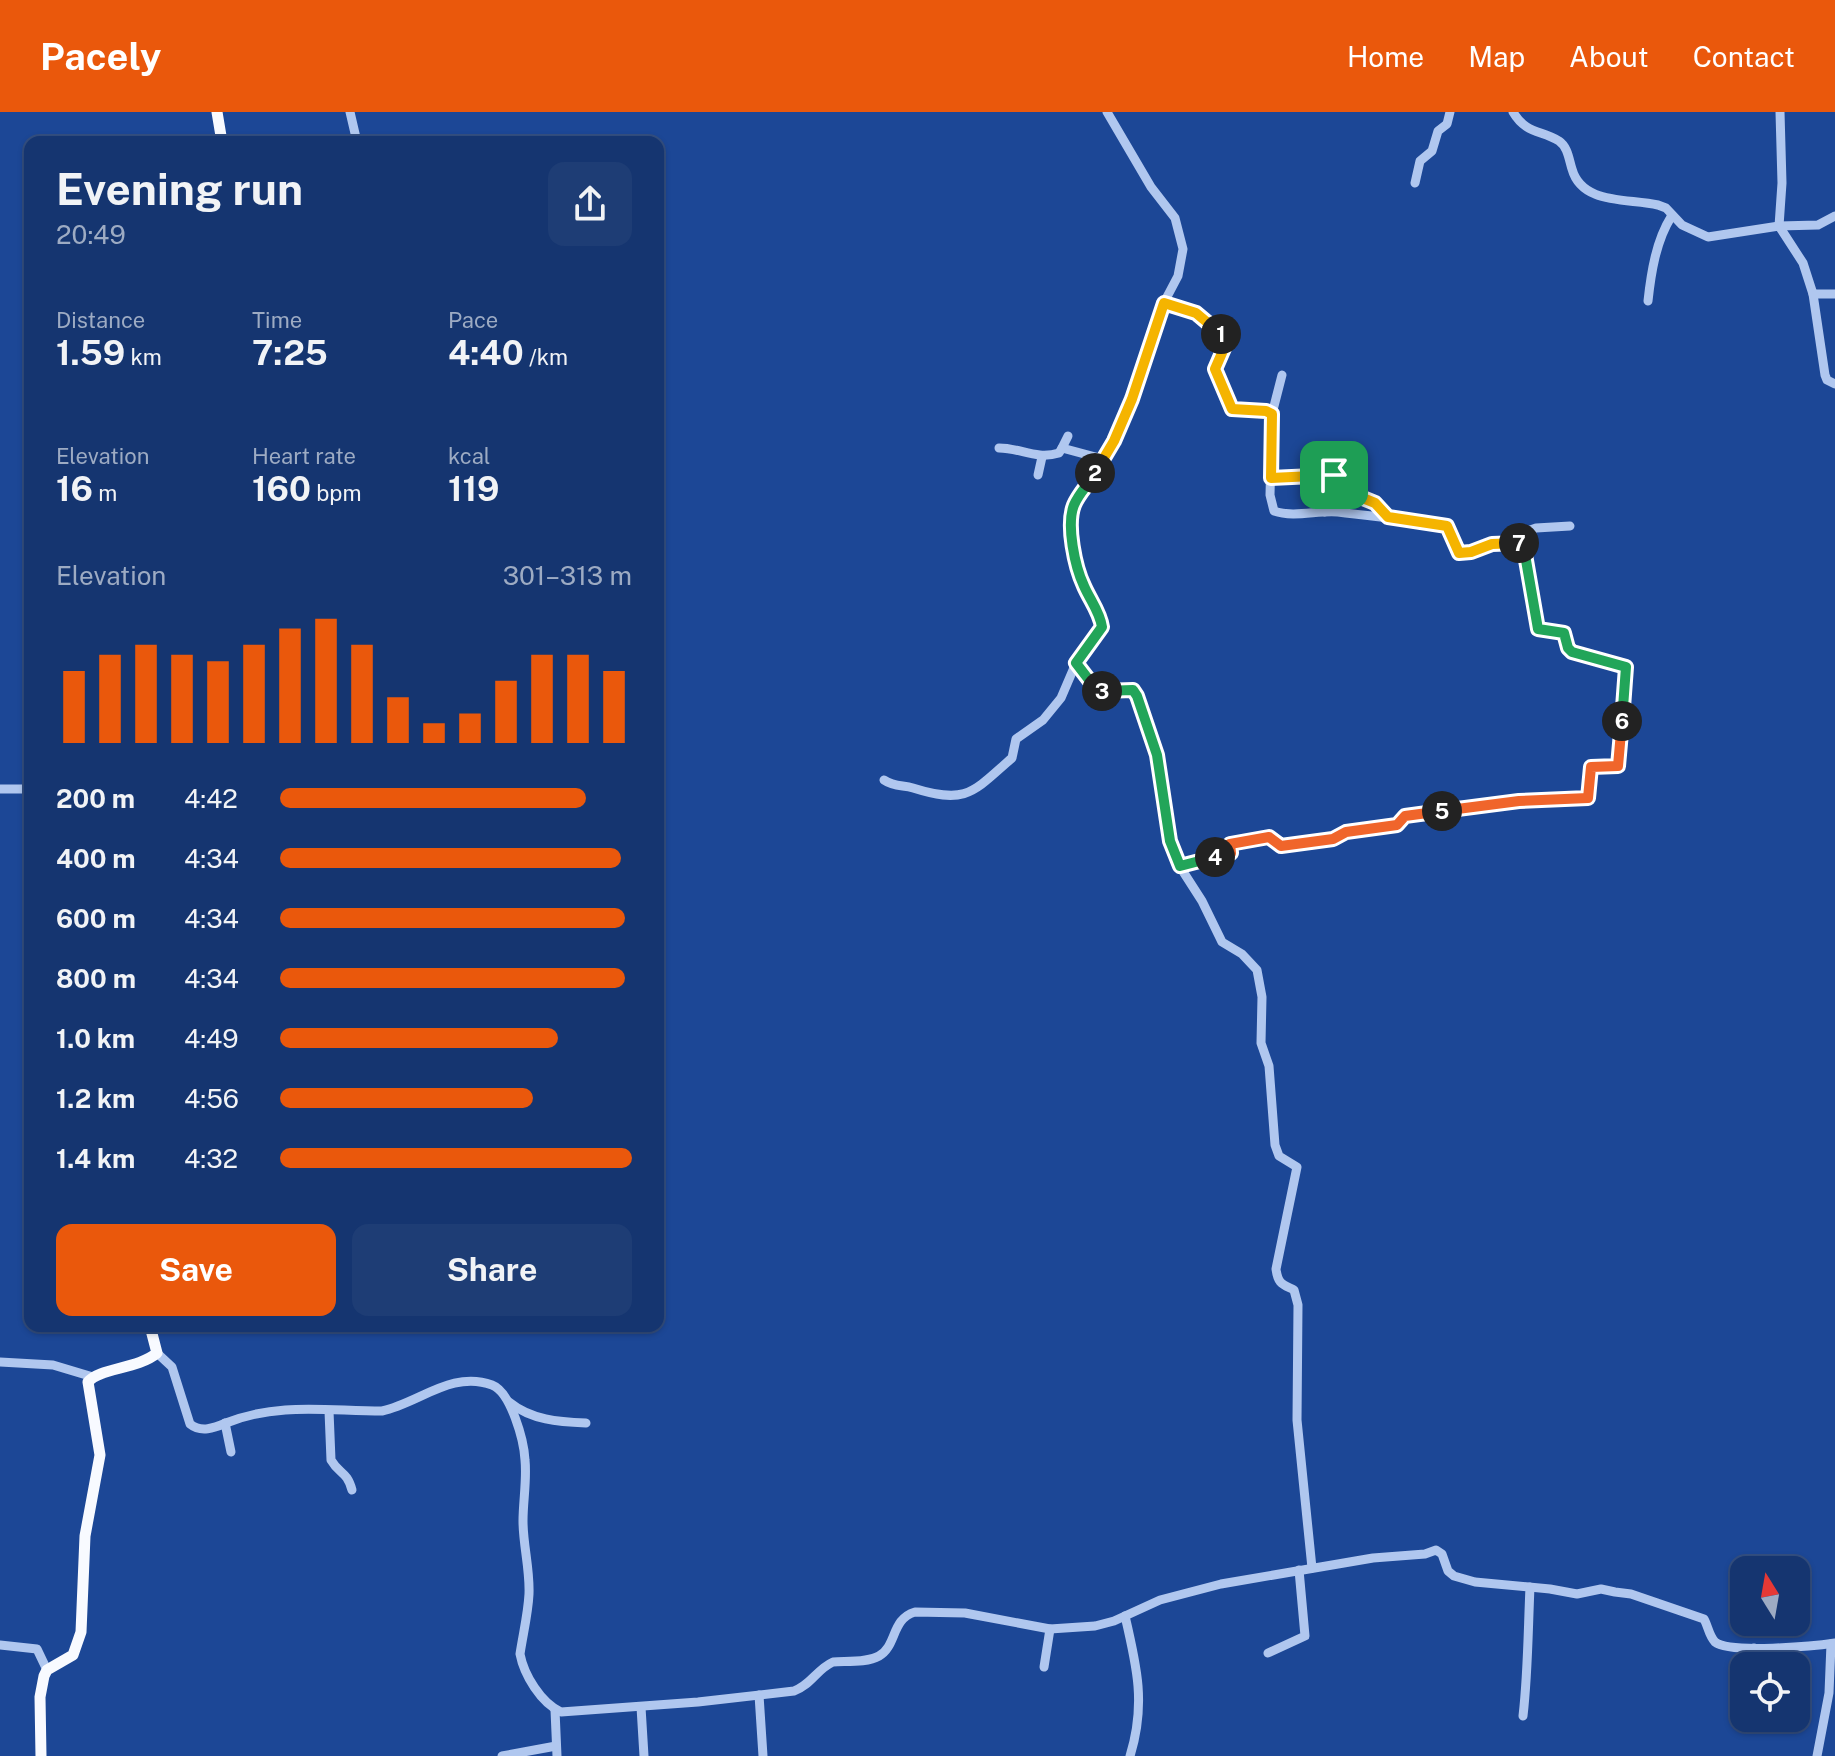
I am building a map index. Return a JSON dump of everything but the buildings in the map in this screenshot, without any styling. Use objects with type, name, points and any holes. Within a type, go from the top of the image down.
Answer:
[{"type":"main road","points":[[217,112],[221,136]]},
{"type":"main road","points":[[41,1756],[40,1697],[47,1670],[73,1655],[81,1632],[85,1536],[100,1455],[88,1388],[93,1377],[133,1366],[157,1353],[152,1332]]},
{"type":"street","points":[[350,112],[356,136]]},
{"type":"street","points":[[884,780],[890,785],[949,797],[969,793],[982,786],[991,774],[1012,758],[1016,739],[1043,720],[1061,698],[1076,663],[1102,627],[1099,614],[1078,572],[1073,552],[1072,513],[1075,502],[1103,459],[1132,399],[1164,303],[1181,267],[1183,249],[1175,218],[1151,187],[1107,112]]},
{"type":"street","points":[[1415,183],[1420,161],[1432,151],[1438,131],[1447,124],[1450,112]]},
{"type":"street","points":[[1513,112],[1526,128],[1559,141],[1566,148],[1575,179],[1587,192],[1666,208],[1671,217],[1698,234],[1818,225],[1835,216]]},
{"type":"street","points":[[1780,112],[1782,183],[1779,226],[1803,263],[1813,294],[1825,375],[1835,384]]},
{"type":"street","points":[[1648,301],[1653,267],[1665,226],[1671,217]]},
{"type":"street","points":[[1813,294],[1835,294]]},
{"type":"street","points":[[1164,303],[1196,313],[1220,331],[1225,346],[1215,369],[1232,409],[1272,414]]},
{"type":"street","points":[[1282,375],[1272,414],[1270,495],[1274,511],[1388,517],[1447,526],[1459,553],[1501,543],[1523,543]]},
{"type":"street","points":[[999,448],[1017,448],[1029,455],[1042,457],[1059,453],[1068,436]]},
{"type":"street","points":[[1062,448],[1103,459]]},
{"type":"street","points":[[1038,475],[1042,457]]},
{"type":"street","points":[[1271,478],[1330,476],[1341,469],[1352,470],[1355,476],[1351,489],[1353,494],[1375,503],[1388,517]]},
{"type":"street","points":[[1325,512],[1333,491],[1330,476]]},
{"type":"street","points":[[1180,866],[1230,854],[1230,844],[1265,838],[1272,838],[1276,845],[1281,846],[1397,825],[1405,816],[1519,801],[1588,798],[1591,767],[1618,766],[1626,669],[1623,664],[1572,652],[1564,633],[1538,629],[1523,543],[1529,530],[1570,526]]},
{"type":"street","points":[[1076,663],[1096,689],[1133,690],[1137,696],[1157,755],[1170,841],[1180,866],[1222,942],[1242,954],[1257,970],[1262,997],[1261,1043],[1269,1066],[1275,1145],[1279,1156],[1297,1167],[1276,1269],[1278,1281],[1294,1290],[1298,1305],[1297,1420],[1312,1568]]},
{"type":"street","points":[[0,789],[22,789]]},
{"type":"street","points":[[157,1353],[172,1367],[192,1427],[204,1429],[251,1413],[277,1409],[382,1411],[397,1408],[441,1386],[476,1382],[501,1390],[509,1402],[526,1463],[523,1521],[529,1594],[520,1654],[530,1680],[555,1710],[556,1751],[502,1756]]},
{"type":"street","points":[[0,1362],[53,1365],[93,1377]]},
{"type":"street","points":[[509,1402],[537,1417],[586,1423]]},
{"type":"street","points":[[329,1411],[331,1460],[349,1478],[352,1490]]},
{"type":"street","points":[[225,1423],[231,1452]]},
{"type":"street","points":[[555,1710],[572,1713],[800,1690],[826,1665],[879,1656],[885,1651],[898,1623],[915,1612],[965,1613],[1050,1629],[1095,1626],[1173,1596],[1221,1584],[1436,1550],[1442,1554],[1448,1571],[1454,1576],[1482,1584],[1577,1594],[1601,1589],[1631,1594],[1704,1619],[1711,1636],[1722,1645],[1754,1648],[1833,1643],[1829,1693],[1817,1756]]},
{"type":"street","points":[[1268,1653],[1305,1636],[1299,1570]]},
{"type":"street","points":[[1523,1716],[1529,1654],[1526,1637],[1530,1587]]},
{"type":"street","points":[[1125,1616],[1140,1706],[1138,1730],[1130,1756]]},
{"type":"street","points":[[1044,1667],[1050,1629]]},
{"type":"street","points":[[0,1645],[37,1649],[47,1670]]},
{"type":"street","points":[[759,1695],[763,1756]]},
{"type":"street","points":[[641,1707],[644,1756]]},
{"type":"route","points":[[1164,303],[1196,313],[1220,331],[1225,346],[1215,369],[1223,394],[1232,409],[1269,411],[1272,414],[1271,478],[1334,475],[1341,469],[1352,470],[1355,476],[1351,489],[1353,494],[1375,503],[1388,517],[1447,526],[1459,553],[1501,543],[1523,543],[1538,629],[1564,633],[1568,650],[1572,652],[1626,667],[1618,766],[1591,767],[1588,798],[1519,801],[1405,816],[1397,825],[1281,846],[1269,837],[1229,844],[1230,854],[1180,866],[1172,851],[1157,755],[1137,696],[1133,690],[1096,689],[1076,663],[1102,627],[1099,614],[1078,572],[1073,552],[1072,513],[1082,490],[1114,441],[1136,388],[1164,303]]}]
